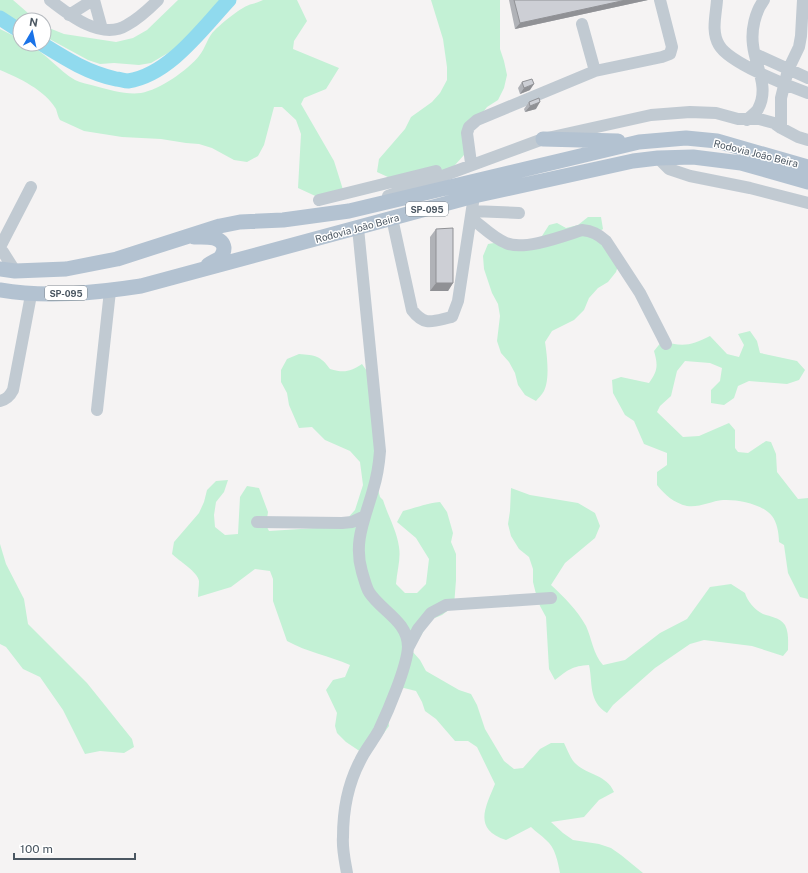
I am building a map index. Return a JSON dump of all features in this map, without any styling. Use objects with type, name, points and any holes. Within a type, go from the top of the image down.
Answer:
[{"type":"main road","name":"Rodovia João Beira","points":[[7,270],[66,269],[117,259],[220,226],[240,222],[283,220],[349,211],[639,142],[686,138],[717,141],[808,167]]},
{"type":"main road","points":[[543,139],[639,142]]},
{"type":"main road","name":"Rodovia João Beira","points":[[0,290],[27,294],[110,291],[141,286],[474,196],[633,161],[658,158],[692,157],[741,163],[808,182]]},
{"type":"main road","points":[[185,237],[210,237],[218,239],[223,244],[224,251],[221,257],[198,270]]},
{"type":"street","points":[[50,0],[69,15],[86,24],[102,30],[113,31],[126,26],[158,0]]},
{"type":"street","points":[[69,15],[93,0],[102,30]]},
{"type":"street","points":[[471,162],[467,133],[469,127],[477,120],[595,72],[670,54],[672,47],[660,0]]},
{"type":"street","points":[[717,0],[714,27],[719,46],[732,58],[760,73],[808,93]]},
{"type":"street","points":[[747,120],[758,110],[763,89],[752,44],[754,26],[759,7],[764,0]]},
{"type":"street","points":[[781,128],[780,110],[784,84],[788,70],[799,47],[803,0]]},
{"type":"street","points":[[582,24],[595,72]]},
{"type":"street","points":[[755,54],[808,78]]},
{"type":"street","points":[[349,211],[543,139],[652,115],[690,112],[716,113],[738,119],[766,120],[798,137],[808,140]]},
{"type":"street","points":[[319,200],[491,158]]},
{"type":"street","points":[[658,158],[669,169],[690,176],[750,188],[808,203]]},
{"type":"street","points":[[7,270],[4,252],[0,248],[32,187]]},
{"type":"street","points":[[392,218],[412,310],[419,319],[430,322],[452,317],[458,301],[474,196]]},
{"type":"street","points":[[472,214],[519,213]]},
{"type":"street","points":[[472,214],[496,237],[517,247],[582,230],[600,235],[606,241],[640,294],[666,344]]},
{"type":"street","points":[[358,228],[380,452],[374,488],[360,534],[358,549],[362,572],[369,592],[406,633],[408,648]]},
{"type":"street","points":[[97,410],[110,291]]},
{"type":"street","points":[[0,295],[27,294],[14,390],[6,399],[0,401]]},
{"type":"street","points":[[257,522],[342,523],[352,522],[365,516]]},
{"type":"street","points":[[347,873],[342,838],[344,809],[353,775],[360,759],[378,731],[389,707],[404,666],[408,648],[418,629],[431,613],[446,605],[551,598]]},
{"type":"green space","points":[[0,0],[13,0],[27,12],[12,12],[12,21],[4,18],[0,14]]},
{"type":"green space","points":[[178,0],[226,0],[218,7],[203,27],[193,36],[151,63],[139,65],[114,63],[100,64],[88,60],[52,40],[52,29],[64,34],[116,42],[133,38],[147,30]]},
{"type":"green space","points":[[263,0],[297,0],[307,21],[294,41],[293,49],[339,68],[326,89],[304,98],[301,104],[334,161],[345,196],[324,200],[298,188],[301,134],[296,120],[282,107],[274,107],[264,145],[258,156],[247,162],[234,160],[212,148],[199,144],[161,139],[122,137],[84,131],[60,120],[56,109],[51,102],[38,90],[0,70],[0,29],[12,35],[12,52],[40,52],[63,72],[77,81],[124,93],[141,93],[156,88],[173,79],[188,67],[201,53],[208,39],[218,27],[238,11],[248,5]]},
{"type":"green space","points":[[431,0],[500,0],[500,49],[507,75],[504,88],[498,100],[487,107],[467,133],[464,155],[455,165],[445,172],[390,178],[377,172],[379,159],[405,129],[411,117],[432,102],[440,93],[447,80],[447,67],[443,39]]},
{"type":"green space","points":[[588,217],[601,217],[603,229],[593,236],[620,260],[616,272],[608,282],[598,288],[589,298],[584,310],[574,320],[552,331],[545,342],[548,367],[547,380],[544,391],[536,401],[525,395],[518,385],[515,373],[509,362],[501,353],[497,341],[500,316],[498,304],[492,293],[484,269],[483,256],[488,244],[500,242],[517,250],[525,250],[535,247],[549,225],[557,223],[566,228],[578,225]]},
{"type":"green space","points":[[750,331],[757,341],[760,353],[797,361],[805,370],[799,380],[787,384],[749,381],[738,386],[734,398],[724,405],[711,403],[711,390],[720,381],[722,368],[710,363],[685,361],[677,371],[671,396],[660,406],[657,412],[683,437],[699,436],[729,423],[735,430],[735,448],[738,452],[748,453],[766,441],[771,442],[776,454],[777,472],[798,499],[808,498],[808,599],[800,597],[788,573],[784,545],[779,542],[775,521],[763,508],[742,501],[729,500],[696,506],[687,506],[674,501],[663,492],[657,485],[657,472],[667,465],[667,453],[644,444],[634,421],[625,415],[613,393],[612,380],[621,377],[649,383],[656,371],[654,351],[662,341],[681,345],[692,344],[710,336],[727,354],[739,357],[744,345],[738,334]]},
{"type":"green space","points":[[299,354],[317,357],[324,361],[330,369],[339,371],[354,369],[362,364],[380,390],[377,486],[398,541],[400,556],[396,584],[405,593],[417,593],[426,584],[429,559],[416,538],[397,522],[403,511],[430,503],[440,502],[447,512],[453,533],[451,542],[456,554],[454,606],[442,615],[430,620],[412,651],[420,660],[426,671],[459,690],[471,694],[477,705],[485,729],[504,761],[514,769],[523,768],[540,749],[551,743],[564,743],[576,764],[607,782],[614,792],[599,800],[584,817],[551,822],[573,840],[599,844],[611,848],[643,873],[560,873],[552,847],[531,827],[506,840],[489,830],[485,824],[485,809],[495,784],[477,747],[468,741],[455,741],[436,719],[425,711],[416,691],[404,688],[392,694],[388,718],[389,726],[367,756],[346,742],[337,733],[335,726],[337,713],[326,690],[333,680],[345,677],[350,665],[302,648],[287,641],[273,601],[273,579],[270,571],[255,569],[231,587],[198,597],[198,578],[192,570],[172,554],[174,542],[199,513],[207,490],[216,481],[228,480],[224,492],[216,502],[214,515],[215,527],[225,535],[238,534],[240,497],[247,486],[259,488],[268,512],[266,525],[269,531],[332,527],[345,521],[355,510],[363,485],[360,462],[350,451],[325,440],[312,427],[299,428],[289,405],[287,393],[281,382],[281,370],[287,359]]},
{"type":"green space","points":[[511,488],[530,495],[578,503],[595,513],[600,526],[595,538],[565,563],[551,585],[570,604],[583,620],[597,656],[603,665],[625,660],[660,633],[687,619],[710,587],[731,584],[745,593],[749,602],[757,610],[783,622],[788,634],[788,650],[783,656],[752,646],[704,640],[690,644],[655,668],[613,705],[607,713],[601,708],[594,697],[589,665],[578,666],[570,669],[555,680],[549,669],[546,617],[536,594],[533,582],[533,569],[529,557],[519,549],[511,536],[508,524]]},
{"type":"green space","points":[[0,544],[6,564],[24,599],[28,624],[87,683],[132,739],[134,747],[124,753],[100,751],[85,754],[63,710],[40,677],[23,669],[6,647],[0,644]]},
{"type":"building","points":[[514,0],[626,0],[520,23]]},
{"type":"building","points":[[532,79],[534,84],[524,88],[522,82]]},
{"type":"building","points":[[539,98],[540,102],[530,106],[529,102]]},
{"type":"building","points":[[453,228],[453,283],[436,283],[436,229]]},
{"type":"waterway","points":[[52,50],[87,69],[116,79],[128,81],[143,77],[157,70],[184,49],[229,0]]},
{"type":"waterway","points":[[0,18],[12,26]]}]
